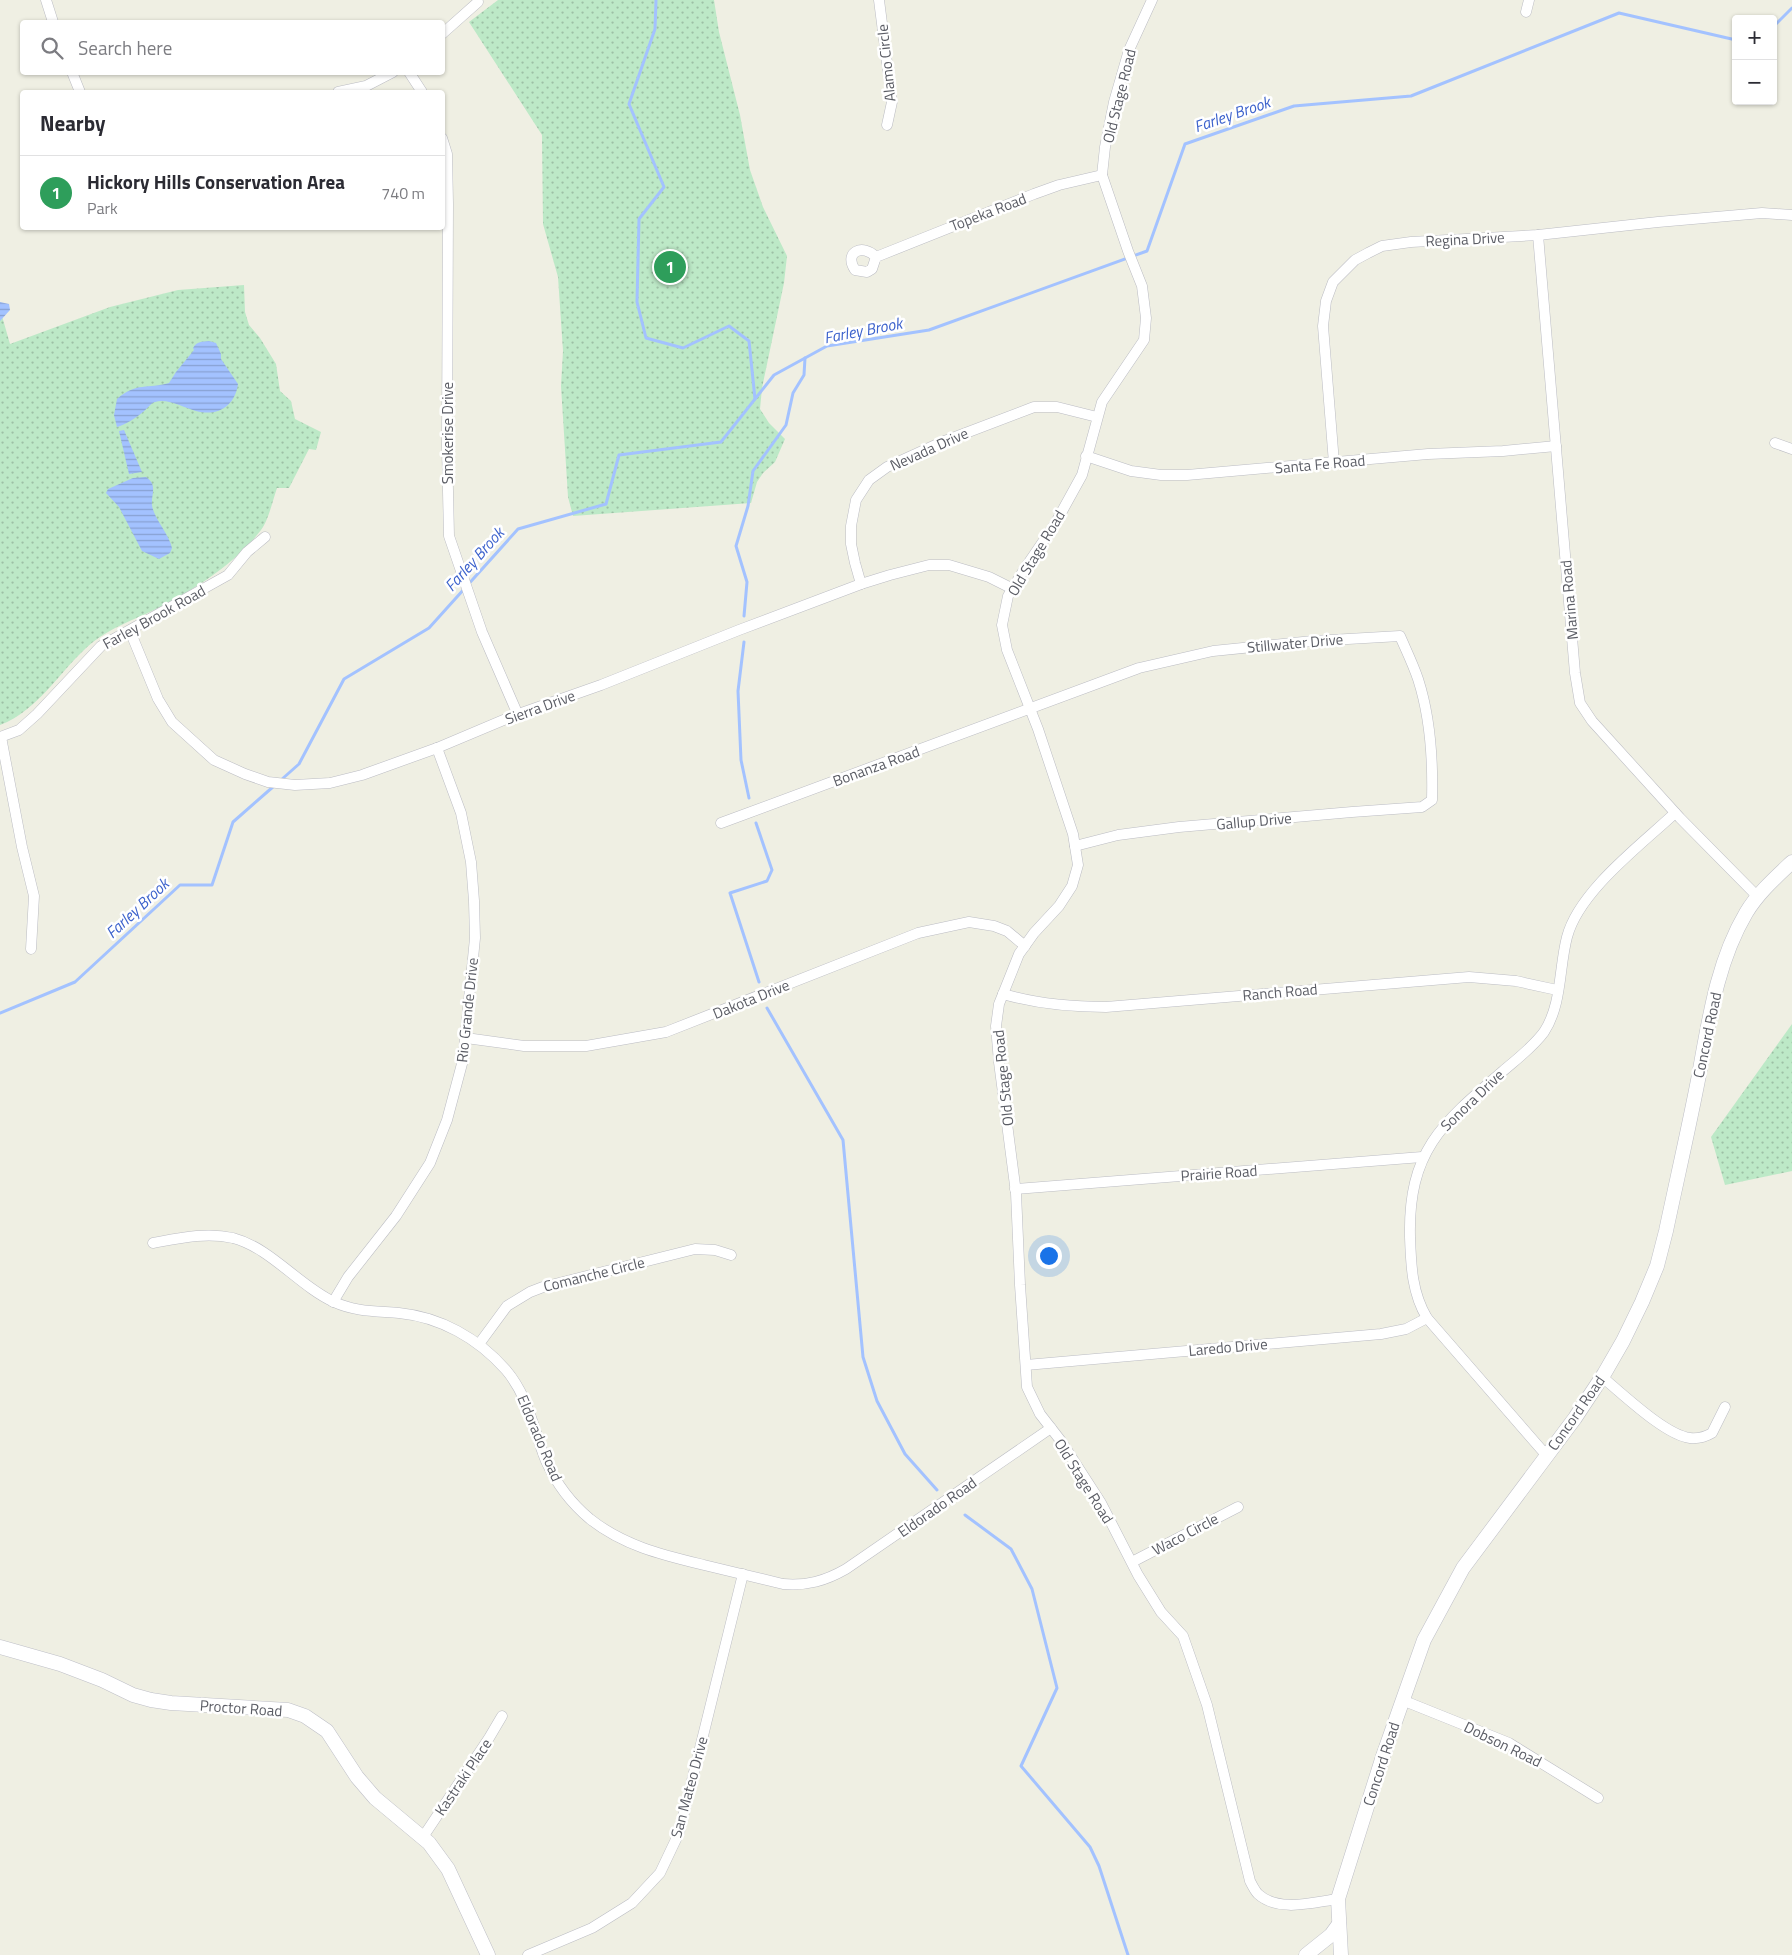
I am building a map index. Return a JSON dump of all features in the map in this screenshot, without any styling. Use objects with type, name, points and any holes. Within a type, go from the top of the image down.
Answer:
[{"type":"main road","name":"Concord Road","points":[[1341,1955],[1338,1899],[1402,1700],[1424,1640],[1463,1568],[1547,1456],[1602,1377],[1623,1341],[1657,1266],[1666,1231],[1710,1014],[1722,970],[1733,939],[1757,896],[1792,862]]},
{"type":"main road","name":"Proctor Road","points":[[0,1647],[60,1664],[102,1680],[132,1695],[151,1700],[171,1703],[288,1710],[305,1716],[321,1726],[333,1737],[357,1777],[375,1798],[429,1843],[448,1869],[488,1955]]},
{"type":"main road","points":[[1306,1955],[1331,1935],[1339,1924]]},
{"type":"street","points":[[46,0],[52,20]]},
{"type":"street","name":"Alamo Circle","points":[[878,0],[892,102],[887,125]]},
{"type":"street","name":"Old Stage Road","points":[[1152,0],[1129,50],[1114,102],[1105,147],[1102,175],[1142,286],[1146,318],[1144,340],[1102,402],[1082,474],[1055,524],[1008,596],[1002,625],[1007,650],[1055,777],[1073,834],[1078,866],[1072,886],[1059,906],[1034,933],[1019,954],[999,1004],[996,1026],[1015,1189],[1028,1388],[1040,1414],[1101,1503],[1161,1612],[1183,1636],[1207,1705],[1250,1881],[1257,1894],[1275,1904],[1296,1904],[1338,1899]]},
{"type":"street","points":[[1526,12],[1529,0]]},
{"type":"street","points":[[445,31],[478,2]]},
{"type":"street","points":[[73,75],[79,90]]},
{"type":"street","points":[[347,90],[366,86],[387,75]]},
{"type":"street","points":[[411,75],[421,90]]},
{"type":"street","name":"Smokerise Drive","points":[[445,148],[447,154],[448,196],[447,446],[449,536],[482,632],[518,715]]},
{"type":"street","name":"Topeka Road","points":[[876,257],[1034,194],[1102,175]]},
{"type":"street","name":"Regina Drive","points":[[1334,463],[1323,326],[1326,301],[1333,282],[1355,260],[1382,246],[1411,242],[1538,235],[1733,216],[1762,214],[1792,215]]},
{"type":"street","name":"Marina Road","points":[[1538,235],[1575,672],[1580,703],[1592,721],[1675,813],[1757,896]]},
{"type":"street","name":"Nevada Drive","points":[[861,584],[853,557],[851,526],[856,500],[869,480],[887,467],[942,442],[1034,407],[1057,407],[1097,417]]},
{"type":"street","points":[[1775,443],[1792,449]]},
{"type":"street","name":"Santa Fe Road","points":[[1086,456],[1131,471],[1161,475],[1187,475],[1428,454],[1556,446]]},
{"type":"street","name":"Farley Brook Road","points":[[0,737],[19,730],[37,714],[101,646],[228,575],[247,552],[265,536]]},
{"type":"street","name":"Sierra Drive","points":[[130,631],[158,699],[172,722],[214,760],[268,782],[295,785],[330,783],[362,775],[437,748],[518,715],[861,584],[929,565],[949,565],[989,577],[1012,589]]},
{"type":"street","name":"Stillwater Drive","points":[[1030,709],[1139,668],[1213,651],[1313,641],[1400,636],[1418,677],[1426,707],[1432,800]]},
{"type":"street","name":"Bonanza Road","points":[[721,823],[1030,709]]},
{"type":"street","points":[[0,737],[34,896],[31,949]]},
{"type":"street","name":"Rio Grande Drive","points":[[333,1302],[348,1277],[396,1216],[430,1163],[447,1120],[464,1060],[474,938],[472,872],[461,813],[437,748]]},
{"type":"street","name":"Gallup Drive","points":[[1075,846],[1118,835],[1179,827],[1422,808],[1432,800]]},
{"type":"street","name":"Sonora Drive","points":[[1547,1456],[1427,1318],[1415,1291],[1410,1256],[1412,1200],[1422,1158],[1450,1117],[1540,1036],[1551,1017],[1567,936],[1582,905],[1605,878],[1675,813]]},
{"type":"street","name":"Dakota Drive","points":[[466,1038],[524,1046],[586,1046],[666,1032],[918,934],[969,922],[994,926],[1007,931],[1025,946]]},
{"type":"street","name":"Ranch Road","points":[[1003,994],[1052,1005],[1106,1007],[1469,977],[1516,981],[1557,990]]},
{"type":"street","name":"Prairie Road","points":[[1015,1189],[1422,1158]]},
{"type":"street","name":"Eldorado Road","points":[[153,1243],[208,1234],[235,1239],[257,1248],[333,1302],[364,1311],[423,1317],[453,1329],[479,1344],[506,1370],[516,1384],[531,1414],[550,1470],[566,1495],[590,1519],[611,1534],[633,1545],[658,1554],[792,1585],[810,1584],[828,1579],[855,1564],[1050,1428]]},
{"type":"street","name":"Comanche Circle","points":[[479,1344],[507,1306],[516,1299],[543,1287],[695,1249],[714,1250],[731,1255]]},
{"type":"street","name":"Laredo Drive","points":[[1026,1365],[1381,1334],[1406,1329],[1427,1318]]},
{"type":"street","points":[[1602,1377],[1666,1428],[1682,1436],[1697,1439],[1712,1433],[1725,1407]]},
{"type":"street","name":"Waco Circle","points":[[1132,1562],[1238,1507]]},
{"type":"street","name":"San Mateo Drive","points":[[528,1955],[592,1928],[632,1903],[660,1873],[679,1832],[743,1574]]},
{"type":"street","name":"Dobson Road","points":[[1402,1700],[1509,1744],[1598,1798]]},
{"type":"street","name":"Kastraki Place","points":[[422,1837],[502,1716]]},
{"type":"green space","points":[[498,0],[714,0],[719,32],[740,115],[750,170],[763,207],[787,256],[784,283],[762,388],[760,409],[769,423],[785,439],[775,462],[763,473],[757,482],[751,503],[573,516],[568,497],[561,386],[563,351],[558,277],[543,224],[542,135],[469,22]]},
{"type":"green space","points":[[244,285],[245,312],[249,325],[260,338],[276,364],[280,391],[291,401],[295,419],[321,432],[316,450],[309,449],[289,488],[277,488],[264,526],[238,555],[197,586],[154,610],[115,628],[93,642],[81,652],[39,699],[14,718],[0,725],[0,309],[10,344],[110,307],[178,290]]},
{"type":"green space","points":[[1792,1024],[1792,1171],[1725,1185],[1711,1137]]},
{"type":"water","points":[[0,302],[9,304],[10,310],[0,321]]},
{"type":"water","points":[[209,341],[216,343],[221,359],[238,384],[229,404],[218,411],[204,412],[191,410],[171,402],[155,402],[124,425],[117,427],[114,415],[117,399],[136,388],[169,383],[194,350],[193,348],[196,344]]},
{"type":"water","points":[[124,430],[142,472],[129,474],[119,431]]},
{"type":"water","points":[[146,477],[153,486],[153,510],[172,548],[170,553],[159,559],[142,551],[119,507],[106,493],[108,489],[133,478]]},
{"type":"waterway","points":[[656,0],[655,29],[629,104],[664,187],[639,219],[637,302],[646,338],[683,348],[729,326],[749,341],[755,399]]},
{"type":"waterway","name":"Farley Brook","points":[[1777,23],[1792,8]]},
{"type":"waterway","name":"Farley Brook","points":[[281,780],[299,764],[344,679],[429,628],[518,529],[606,504],[619,455],[721,442],[774,375],[827,346],[929,330],[1147,251],[1185,144],[1294,106],[1411,96],[1619,13],[1732,39]]},
{"type":"waterway","points":[[744,616],[747,582],[736,546],[748,506],[753,471],[786,425],[793,393],[804,375],[805,358]]},
{"type":"waterway","points":[[744,642],[738,691],[741,760],[749,798]]},
{"type":"waterway","name":"Farley Brook","points":[[0,1013],[75,982],[180,885],[212,885],[233,822],[274,786]]},
{"type":"waterway","points":[[756,823],[772,870],[767,881],[730,893],[759,982]]},
{"type":"waterway","points":[[767,1008],[843,1140],[863,1357],[877,1401],[905,1454],[937,1490]]},
{"type":"waterway","points":[[965,1515],[1011,1549],[1032,1589],[1057,1688],[1021,1766],[1090,1847],[1099,1866],[1128,1955]]},
{"type":"place","name":"Hickory Hills Conservation Area","points":[[670,267]]}]
